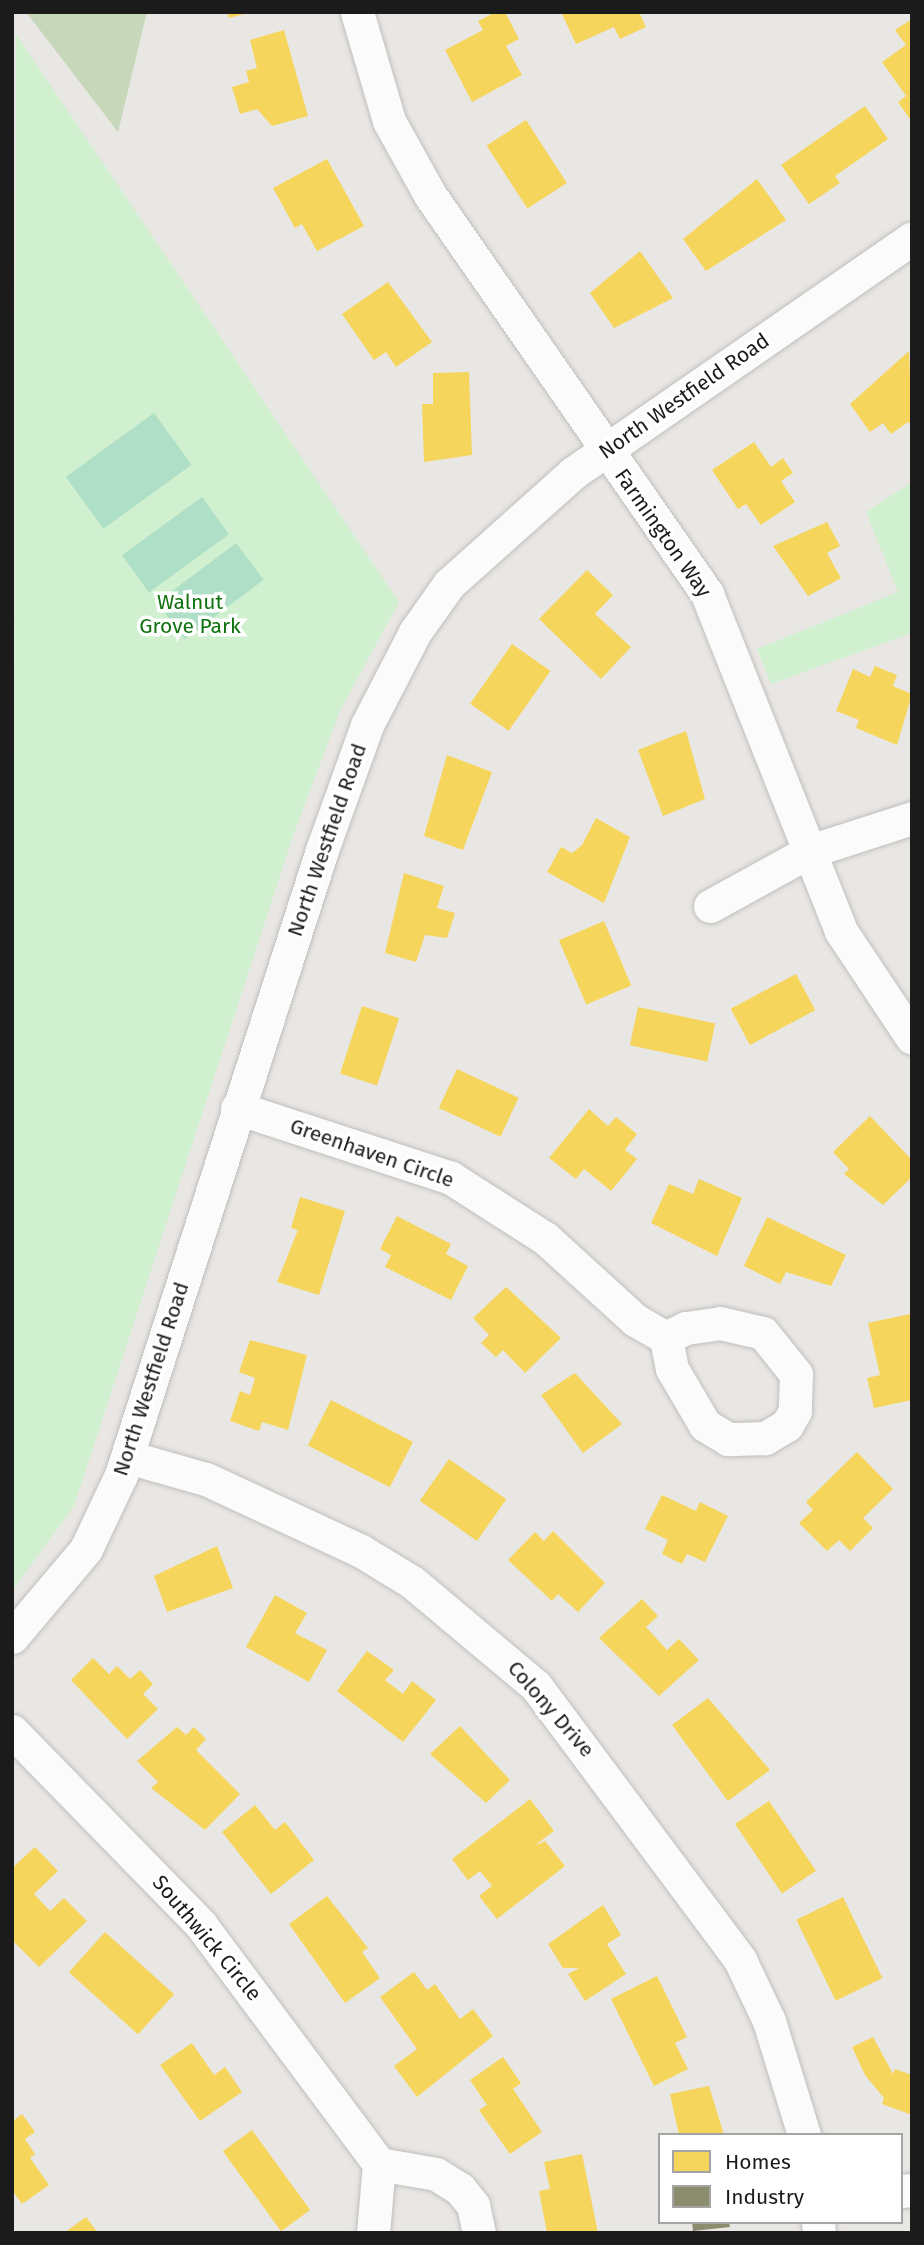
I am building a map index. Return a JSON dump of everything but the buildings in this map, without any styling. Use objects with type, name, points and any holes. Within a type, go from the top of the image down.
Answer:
[{"type":"street","name":"Farmington Way","points":[[357,12],[374,81],[407,156],[605,450],[707,594],[841,932],[912,1038]]},
{"type":"street","name":"North Westfield Road","points":[[12,1637],[86,1549],[128,1457],[237,1108],[322,850],[388,679],[449,584],[605,450],[912,238]]},
{"type":"street","points":[[710,906],[810,851],[912,818]]},
{"type":"street","name":"Greenhaven Circle","points":[[237,1108],[451,1178],[545,1238],[635,1321],[666,1338]]},
{"type":"street","name":"Colony Drive","points":[[128,1457],[206,1479],[361,1551],[412,1581],[536,1686],[740,1960],[769,2021],[803,2133]]},
{"type":"street","name":"Southwick Circle","points":[[12,1731],[201,1925],[379,2164]]},
{"type":"street","points":[[373,2233],[379,2164],[436,2174],[460,2189],[473,2205],[480,2233]]},
{"type":"green space","points":[[26,12],[147,12],[118,132]]},
{"type":"green space","name":"Walnut Grove Park","points":[[16,34],[399,602],[340,711],[293,836],[74,1506],[12,1591]]},
{"type":"green space","points":[[154,413],[192,465],[103,529],[66,477]]},
{"type":"green space","points":[[912,482],[912,633],[771,684],[757,649],[898,592],[866,512]]},
{"type":"green space","points":[[202,497],[229,534],[149,592],[122,555]]},
{"type":"green space","points":[[236,543],[264,580],[185,639],[157,603]]}]
